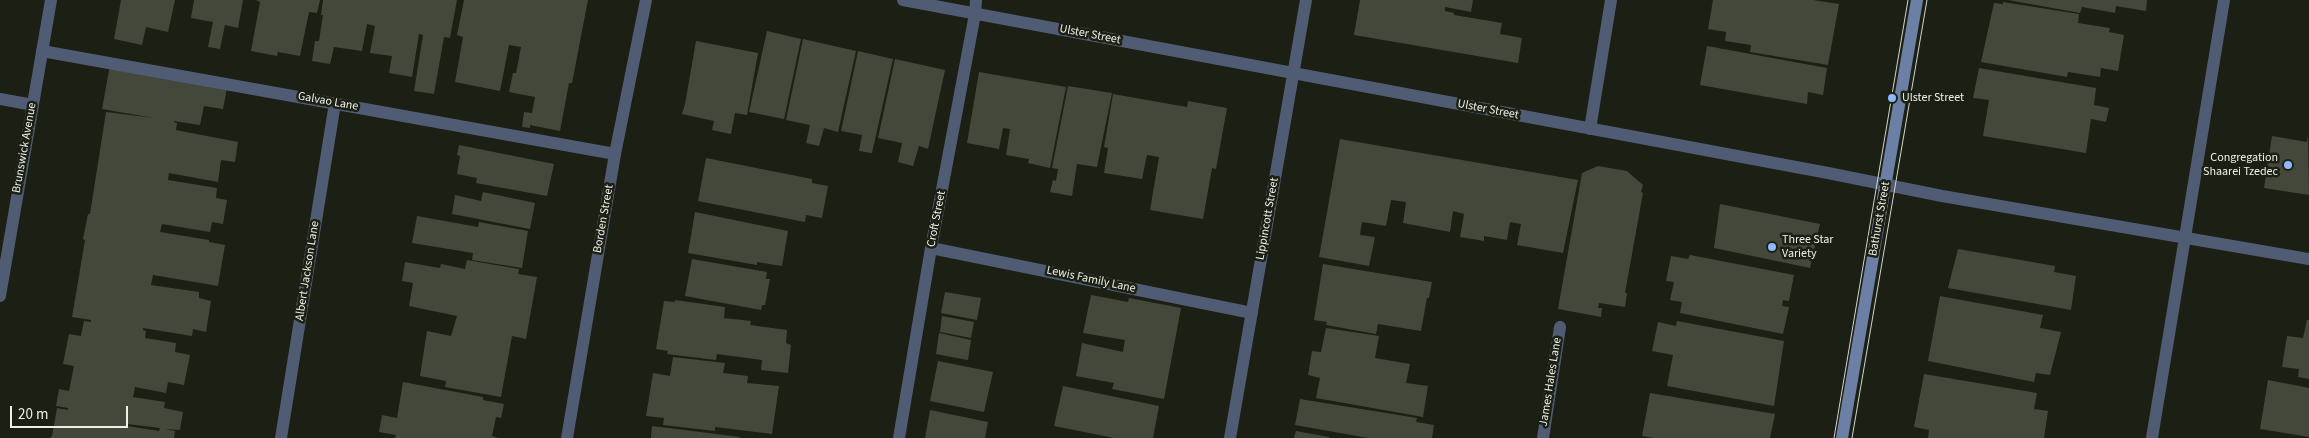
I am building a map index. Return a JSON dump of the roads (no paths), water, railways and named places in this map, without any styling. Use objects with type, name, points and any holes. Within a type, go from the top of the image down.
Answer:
[{"type":"main road","name":"Bathurst Street","points":[[1842,438],[1917,0]]},
{"type":"street","name":"Brunswick Avenue","points":[[0,296],[51,0]]},
{"type":"street","name":"Borden Street","points":[[567,438],[614,154],[646,0]]},
{"type":"street","name":"Ulster Street","points":[[903,0],[1942,196],[2184,236],[2309,259]]},
{"type":"street","name":"Croft Street","points":[[899,438],[976,0]]},
{"type":"street","name":"Lippincott Street","points":[[1230,438],[1306,0]]},
{"type":"street","points":[[1590,129],[1611,0]]},
{"type":"street","points":[[2152,438],[2183,261],[2184,236],[2224,0]]},
{"type":"street","name":"Galvao Lane","points":[[42,51],[614,154]]},
{"type":"street","points":[[0,98],[33,105]]},
{"type":"street","name":"Albert Jackson Lane","points":[[281,438],[335,103]]},
{"type":"street","name":"Lewis Family Lane","points":[[931,248],[1252,313]]},
{"type":"street","name":"James Hales Lane","points":[[1543,438],[1560,327]]},
{"type":"tram line","points":[[1834,438],[1908,0]]},
{"type":"tram line","points":[[1852,438],[1927,0]]},
{"type":"place","name":"Ulster Street","points":[[1892,98]]},
{"type":"place","name":"Congregation Shaarei Tzedec","points":[[2288,165]]},
{"type":"place","name":"Three Star Variety","points":[[1772,247]]}]
